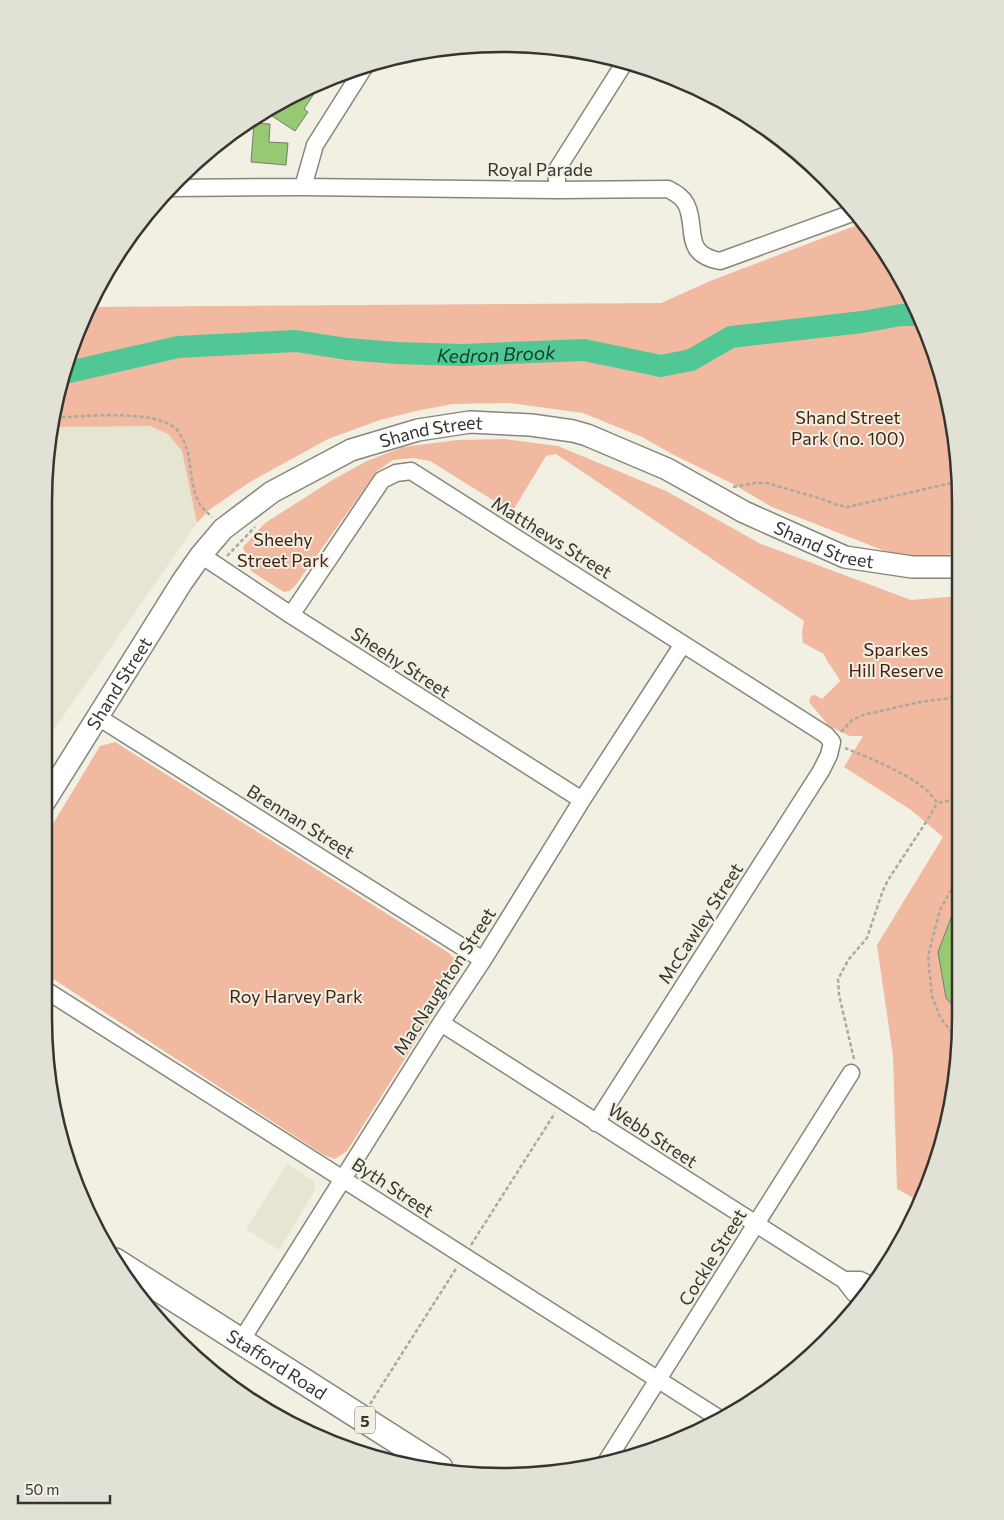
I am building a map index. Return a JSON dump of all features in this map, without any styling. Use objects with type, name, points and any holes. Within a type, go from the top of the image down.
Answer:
[{"type":"highway","name":"Stafford Road","points":[[130,1270],[430,1462]]},
{"type":"main road","name":"Shand Street","points":[[52,790],[182,582],[223,529],[263,497],[333,458],[351,450],[418,430],[470,422],[531,425],[587,435],[667,469],[753,516],[845,557],[912,567],[952,567]]},
{"type":"street","points":[[558,190],[556,171],[621,69]]},
{"type":"street","points":[[303,187],[315,145],[359,76]]},
{"type":"street","name":"Royal Parade","points":[[180,188],[668,190],[678,194],[686,204],[696,248],[702,255],[720,261],[848,215]]},
{"type":"street","name":"Matthews Street","points":[[292,615],[382,480],[396,473],[411,471],[826,735],[832,742]]},
{"type":"street","name":"Sheehy Street","points":[[201,555],[582,800]]},
{"type":"street","name":"MacNaughton Street","points":[[240,1341],[440,1023],[483,960],[582,800],[683,644]]},
{"type":"street","name":"Brennan Street","points":[[98,717],[483,960]]},
{"type":"street","name":"McCawley Street","points":[[596,1123],[821,771],[829,755],[832,742]]},
{"type":"street","name":"Byth Street","points":[[52,994],[713,1415]]},
{"type":"street","name":"Webb Street","points":[[440,1023],[844,1280],[857,1295]]},
{"type":"street","name":"Cockle Street","points":[[611,1454],[851,1074]]},
{"type":"street","name":"Webb Street","points":[[844,1280],[860,1280],[866,1282]]},
{"type":"path","points":[[60,418],[123,416],[154,418],[168,424],[176,429],[182,437],[187,451],[197,498],[201,506],[212,517],[219,512]]},
{"type":"path","points":[[725,484],[740,487],[755,483],[767,483],[843,507],[951,483]]},
{"type":"path","points":[[226,557],[258,524]]},
{"type":"path","points":[[937,803],[926,788],[892,769],[832,742],[852,720],[863,714],[920,702],[952,698]]},
{"type":"path","points":[[937,803],[952,800]]},
{"type":"path","points":[[851,1074],[854,1063],[839,995],[838,979],[849,959],[867,938],[888,880],[937,803]]},
{"type":"path","points":[[952,888],[940,910],[928,956],[932,996],[940,1017],[952,1032]]},
{"type":"shaded area","points":[[59,426],[150,426],[168,434],[182,451],[197,523],[52,732],[52,502],[53,473]]},
{"type":"shaded area","points":[[287,1164],[314,1181],[315,1190],[279,1250],[246,1229]]},
{"type":"green space","name":"Shand Street Park (no. 100)","points":[[857,225],[876,252],[905,303],[928,358],[943,414],[948,443],[951,473],[952,554],[908,560],[772,507],[731,483],[642,437],[583,413],[510,403],[453,404],[380,420],[328,439],[250,482],[209,510],[197,523],[182,451],[168,434],[150,426],[59,427],[76,358],[97,307],[661,303],[710,281]]},
{"type":"green space","points":[[505,439],[558,446],[666,491],[761,544],[911,600],[952,597],[952,916],[938,952],[946,998],[952,1005],[951,1047],[943,1106],[928,1162],[913,1198],[897,1189],[893,1056],[877,945],[943,837],[911,810],[844,767],[863,736],[850,736],[829,726],[809,702],[811,696],[815,695],[822,699],[840,681],[824,654],[803,643],[804,621],[556,454],[546,456],[512,512],[430,461],[413,458],[393,460],[377,471],[295,586],[289,591],[284,592],[251,571],[243,547],[265,523],[334,479],[367,461],[403,447],[458,440]]},
{"type":"green space","name":"Roy Harvey Park","points":[[115,742],[449,953],[456,960],[457,976],[347,1151],[335,1159],[324,1155],[52,978],[52,825],[100,746]]},
{"type":"building","points":[[314,94],[304,109],[308,112],[295,131],[272,116]]},
{"type":"building","points":[[260,123],[270,124],[269,142],[288,143],[286,165],[251,162],[254,127]]},
{"type":"building","points":[[952,915],[952,1005],[946,998],[938,952]]},
{"type":"waterway","name":"Kedron Brook","points":[[72,371],[178,347],[296,341],[347,349],[397,353],[462,355],[584,350],[661,366],[691,360],[731,337],[910,315]]},
{"type":"park label","name":"Sheehy Street Park","points":[[283,549]]},
{"type":"park label","name":"Sparkes Hill Reserve","points":[[896,660]]}]
